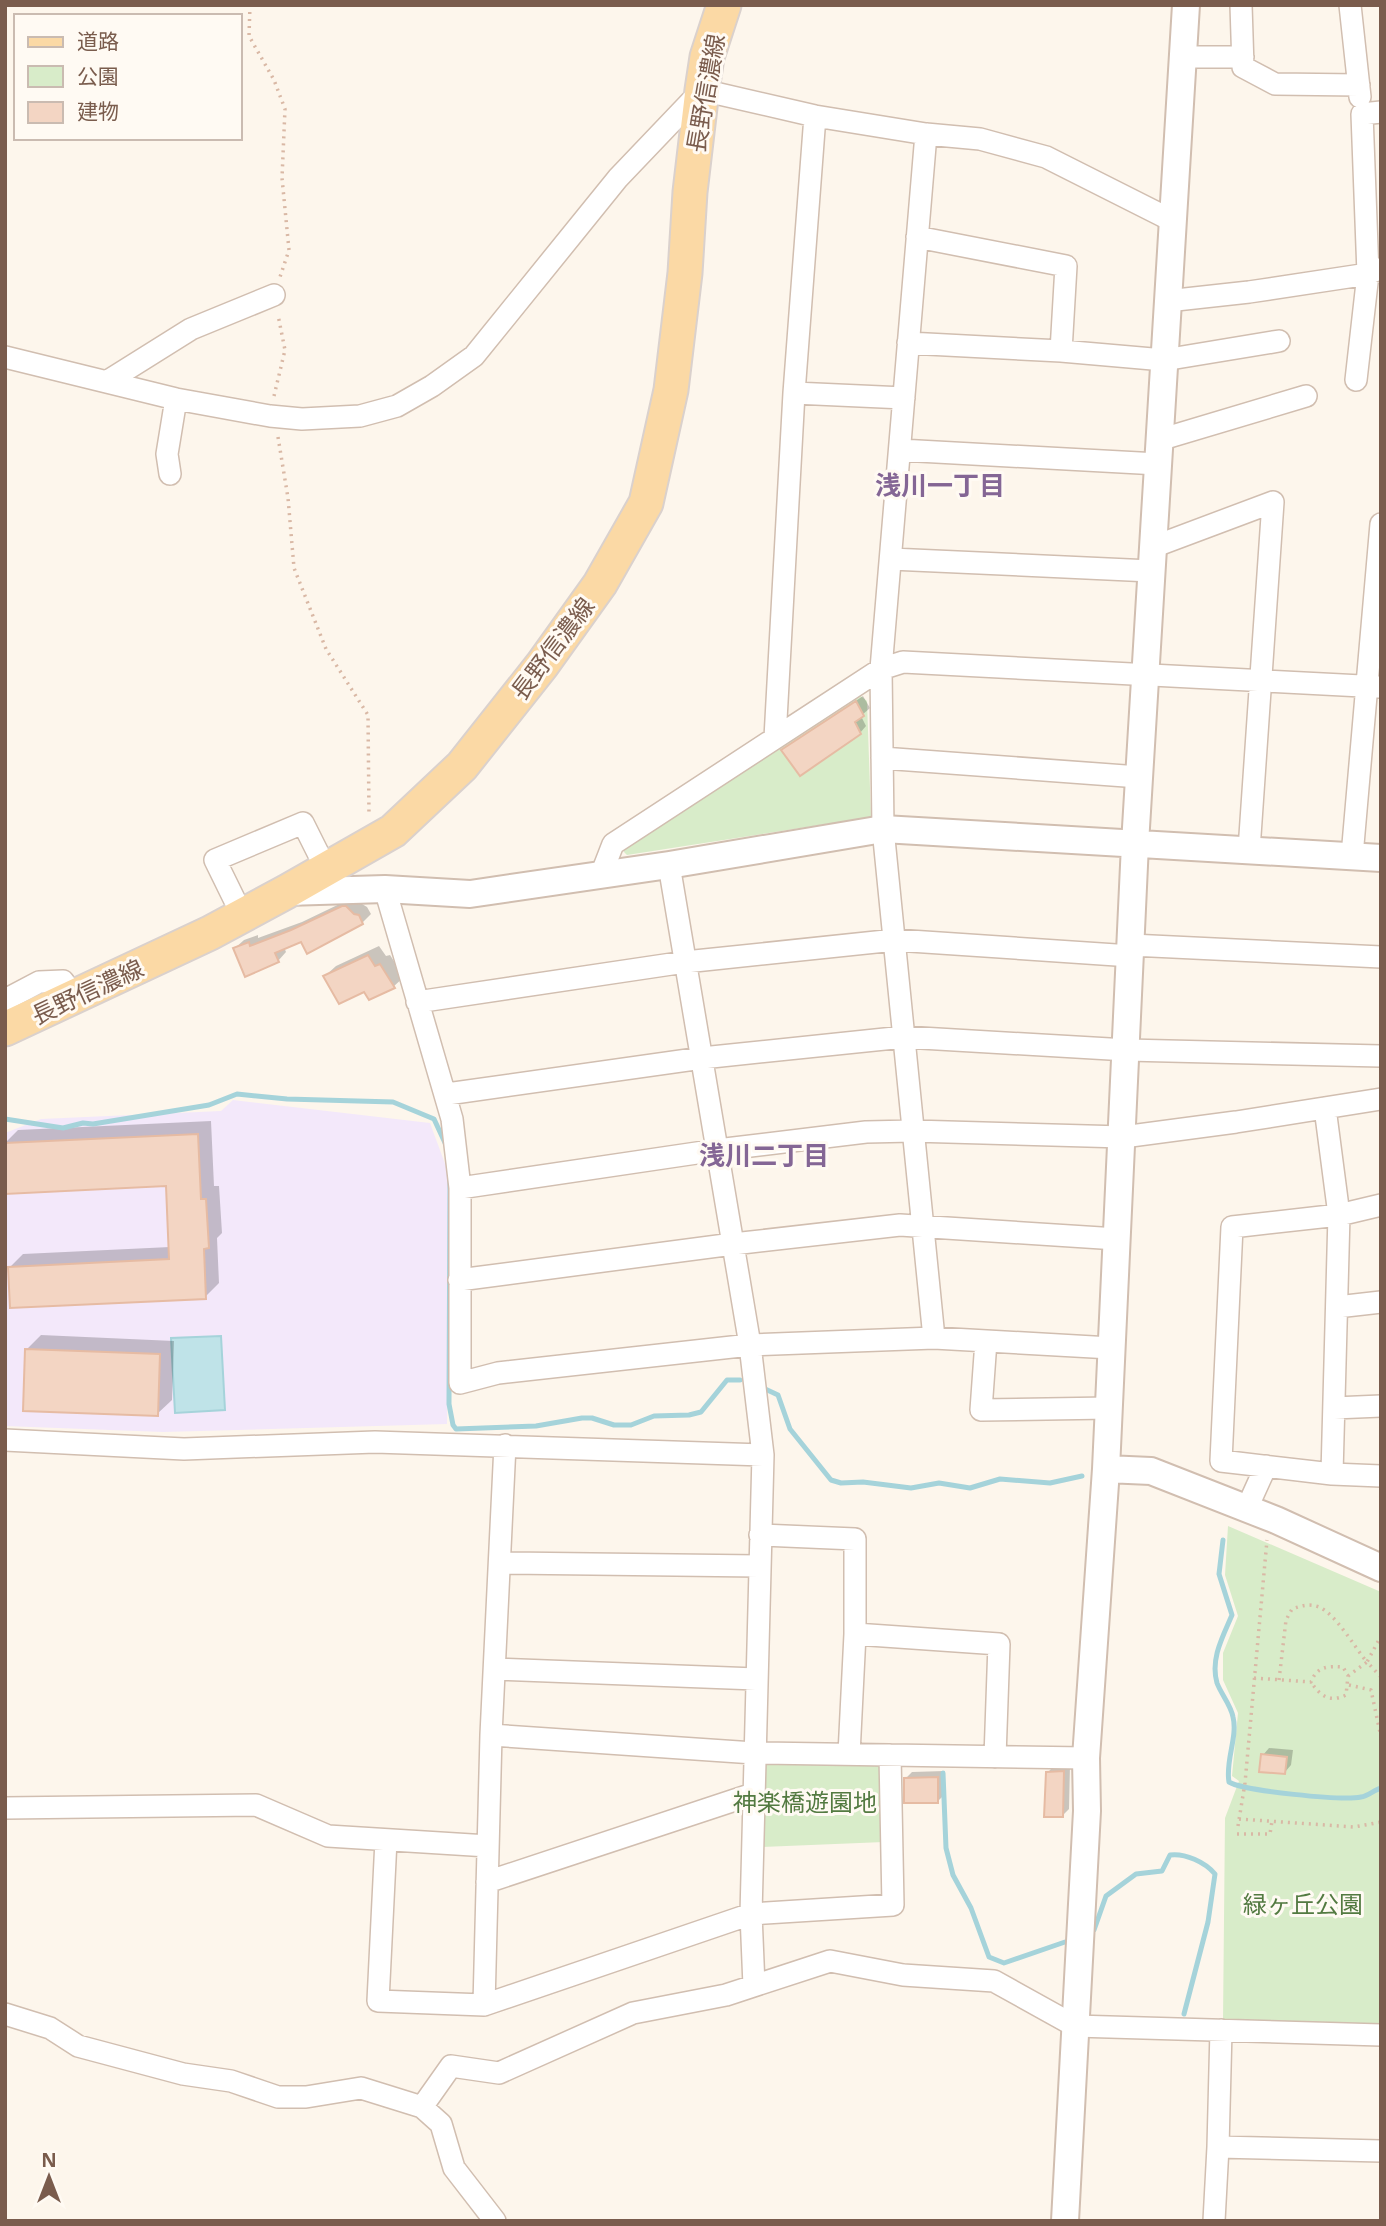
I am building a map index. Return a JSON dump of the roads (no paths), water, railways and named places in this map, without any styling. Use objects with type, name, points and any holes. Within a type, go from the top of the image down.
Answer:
[{"type":"main road","name":"長野信濃線","points":[[5,1029],[242,915],[394,831],[462,766],[542,666],[600,584],[646,503],[671,390],[702,90],[707,57],[724,5]]},
{"type":"street","points":[[1065,2221],[1087,1811],[1086,1759],[1106,1469],[1123,1137],[1135,844],[1186,5]]},
{"type":"street","points":[[1241,5],[1243,67],[1275,85],[1359,85]]},
{"type":"street","points":[[1350,5],[1359,85],[1371,113],[1374,271],[1356,380]]},
{"type":"street","points":[[1182,58],[1243,57]]},
{"type":"street","points":[[5,357],[176,399],[270,416],[302,419],[360,416],[397,406],[432,386],[474,356],[618,178],[702,90],[816,116],[926,134],[980,139],[1046,157],[1173,220]]},
{"type":"street","points":[[775,738],[794,393],[816,116]]},
{"type":"street","points":[[926,134],[881,669],[883,830],[934,1338]]},
{"type":"street","points":[[917,237],[1066,266],[1062,351]]},
{"type":"street","points":[[1167,302],[1249,292],[1374,271]]},
{"type":"street","points":[[108,381],[191,329],[274,295]]},
{"type":"street","points":[[908,343],[1062,351],[1164,360],[1279,341]]},
{"type":"street","points":[[794,393],[904,398]]},
{"type":"street","points":[[900,450],[1158,452],[1306,396]]},
{"type":"street","points":[[170,474],[167,453],[176,399]]},
{"type":"street","points":[[891,559],[1152,559],[1273,502],[1249,850]]},
{"type":"street","points":[[1352,856],[1374,688],[1381,524]]},
{"type":"street","points":[[601,875],[613,844],[881,669],[903,662],[1374,688]]},
{"type":"street","points":[[882,758],[1139,777]]},
{"type":"street","points":[[242,915],[215,860],[303,822],[326,869]]},
{"type":"street","points":[[286,892],[385,889],[470,894],[883,830],[1381,858]]},
{"type":"street","points":[[669,865],[750,1345],[763,1455],[753,1794],[751,1914],[754,1986]]},
{"type":"street","points":[[385,889],[447,1094],[452,1119],[460,1188],[460,1384],[498,1373],[750,1345],[934,1338],[1111,1348]]},
{"type":"street","points":[[417,1002],[685,962],[895,940],[1131,951],[1381,957]]},
{"type":"street","points":[[5,1000],[39,982],[63,981],[75,997]]},
{"type":"street","points":[[447,1094],[702,1058],[904,1037],[1127,1050],[1381,1056]]},
{"type":"street","points":[[460,1188],[717,1150],[866,1132],[1123,1137],[1381,1099]]},
{"type":"street","points":[[1325,1108],[1339,1215],[1332,1474]]},
{"type":"street","points":[[1381,1205],[1339,1215],[1232,1227],[1221,1461],[1332,1474],[1381,1476]]},
{"type":"street","points":[[459,1280],[733,1244],[900,1226],[1117,1239]]},
{"type":"street","points":[[1337,1307],[1381,1302]]},
{"type":"street","points":[[986,1341],[981,1410],[1109,1408]]},
{"type":"street","points":[[1334,1408],[1381,1406]]},
{"type":"street","points":[[5,1440],[184,1449],[375,1442],[763,1455]]},
{"type":"street","points":[[484,2005],[491,1735],[505,1445]]},
{"type":"street","points":[[1258,1512],[1266,1466]]},
{"type":"street","points":[[1106,1469],[1151,1471],[1258,1512],[1381,1568]]},
{"type":"street","points":[[760,1535],[855,1539],[855,1634],[849,1754]]},
{"type":"street","points":[[501,1563],[759,1566]]},
{"type":"street","points":[[855,1634],[999,1644],[995,1757]]},
{"type":"street","points":[[495,1670],[756,1679]]},
{"type":"street","points":[[491,1735],[754,1753],[1086,1759]]},
{"type":"street","points":[[386,1840],[378,2001],[484,2005],[751,1914],[893,1905],[890,1755]]},
{"type":"street","points":[[487,1882],[753,1794]]},
{"type":"street","points":[[5,1808],[256,1805],[328,1836],[488,1846]]},
{"type":"street","points":[[422,2107],[451,2066],[499,2073],[633,2013],[726,1995],[830,1961],[903,1975],[994,1981],[1075,2026],[1381,2035]]},
{"type":"street","points":[[5,2014],[50,2028],[78,2046],[183,2074],[231,2081],[278,2097],[306,2097],[361,2088],[422,2107],[442,2124],[454,2168],[495,2221]]},
{"type":"street","points":[[1214,2221],[1221,2030]]},
{"type":"street","points":[[1218,2147],[1381,2151]]},
{"type":"water","points":[[221,1336],[225,1410],[175,1413],[171,1338]]},
{"type":"waterway","points":[[5,1119],[63,1128],[209,1105],[237,1094],[287,1099],[393,1102],[434,1119],[446,1145]]},
{"type":"waterway","points":[[450,1181],[449,1404],[456,1429],[536,1426],[582,1418],[592,1418],[614,1425],[631,1425],[654,1416],[689,1415],[701,1412],[727,1380],[740,1380]]},
{"type":"waterway","points":[[763,1388],[778,1395],[790,1429],[831,1480],[841,1483],[863,1482],[911,1488],[939,1483],[970,1488],[1000,1479],[1050,1483],[1082,1476]]},
{"type":"waterway","points":[[1223,1540],[1219,1574],[1232,1615],[1218,1648],[1215,1674],[1232,1713],[1234,1725],[1229,1782],[1273,1792],[1335,1798],[1361,1797],[1381,1788]]},
{"type":"waterway","points":[[943,1773],[946,1848],[953,1875],[971,1908],[989,1957],[1004,1963],[1065,1942]]},
{"type":"waterway","points":[[1088,1932],[1094,1930],[1106,1896],[1136,1874],[1162,1871],[1170,1855],[1188,1857],[1211,1870],[1215,1874],[1208,1922],[1184,2014]]},
{"type":"district","name":"浅川一丁目","points":[[940,485]]},
{"type":"district","name":"浅川二丁目","points":[[764,1155]]},
{"type":"park label","name":"神楽橋遊園地","points":[[805,1801]]},
{"type":"park label","name":"緑ヶ丘公園","points":[[1303,1903]]}]
